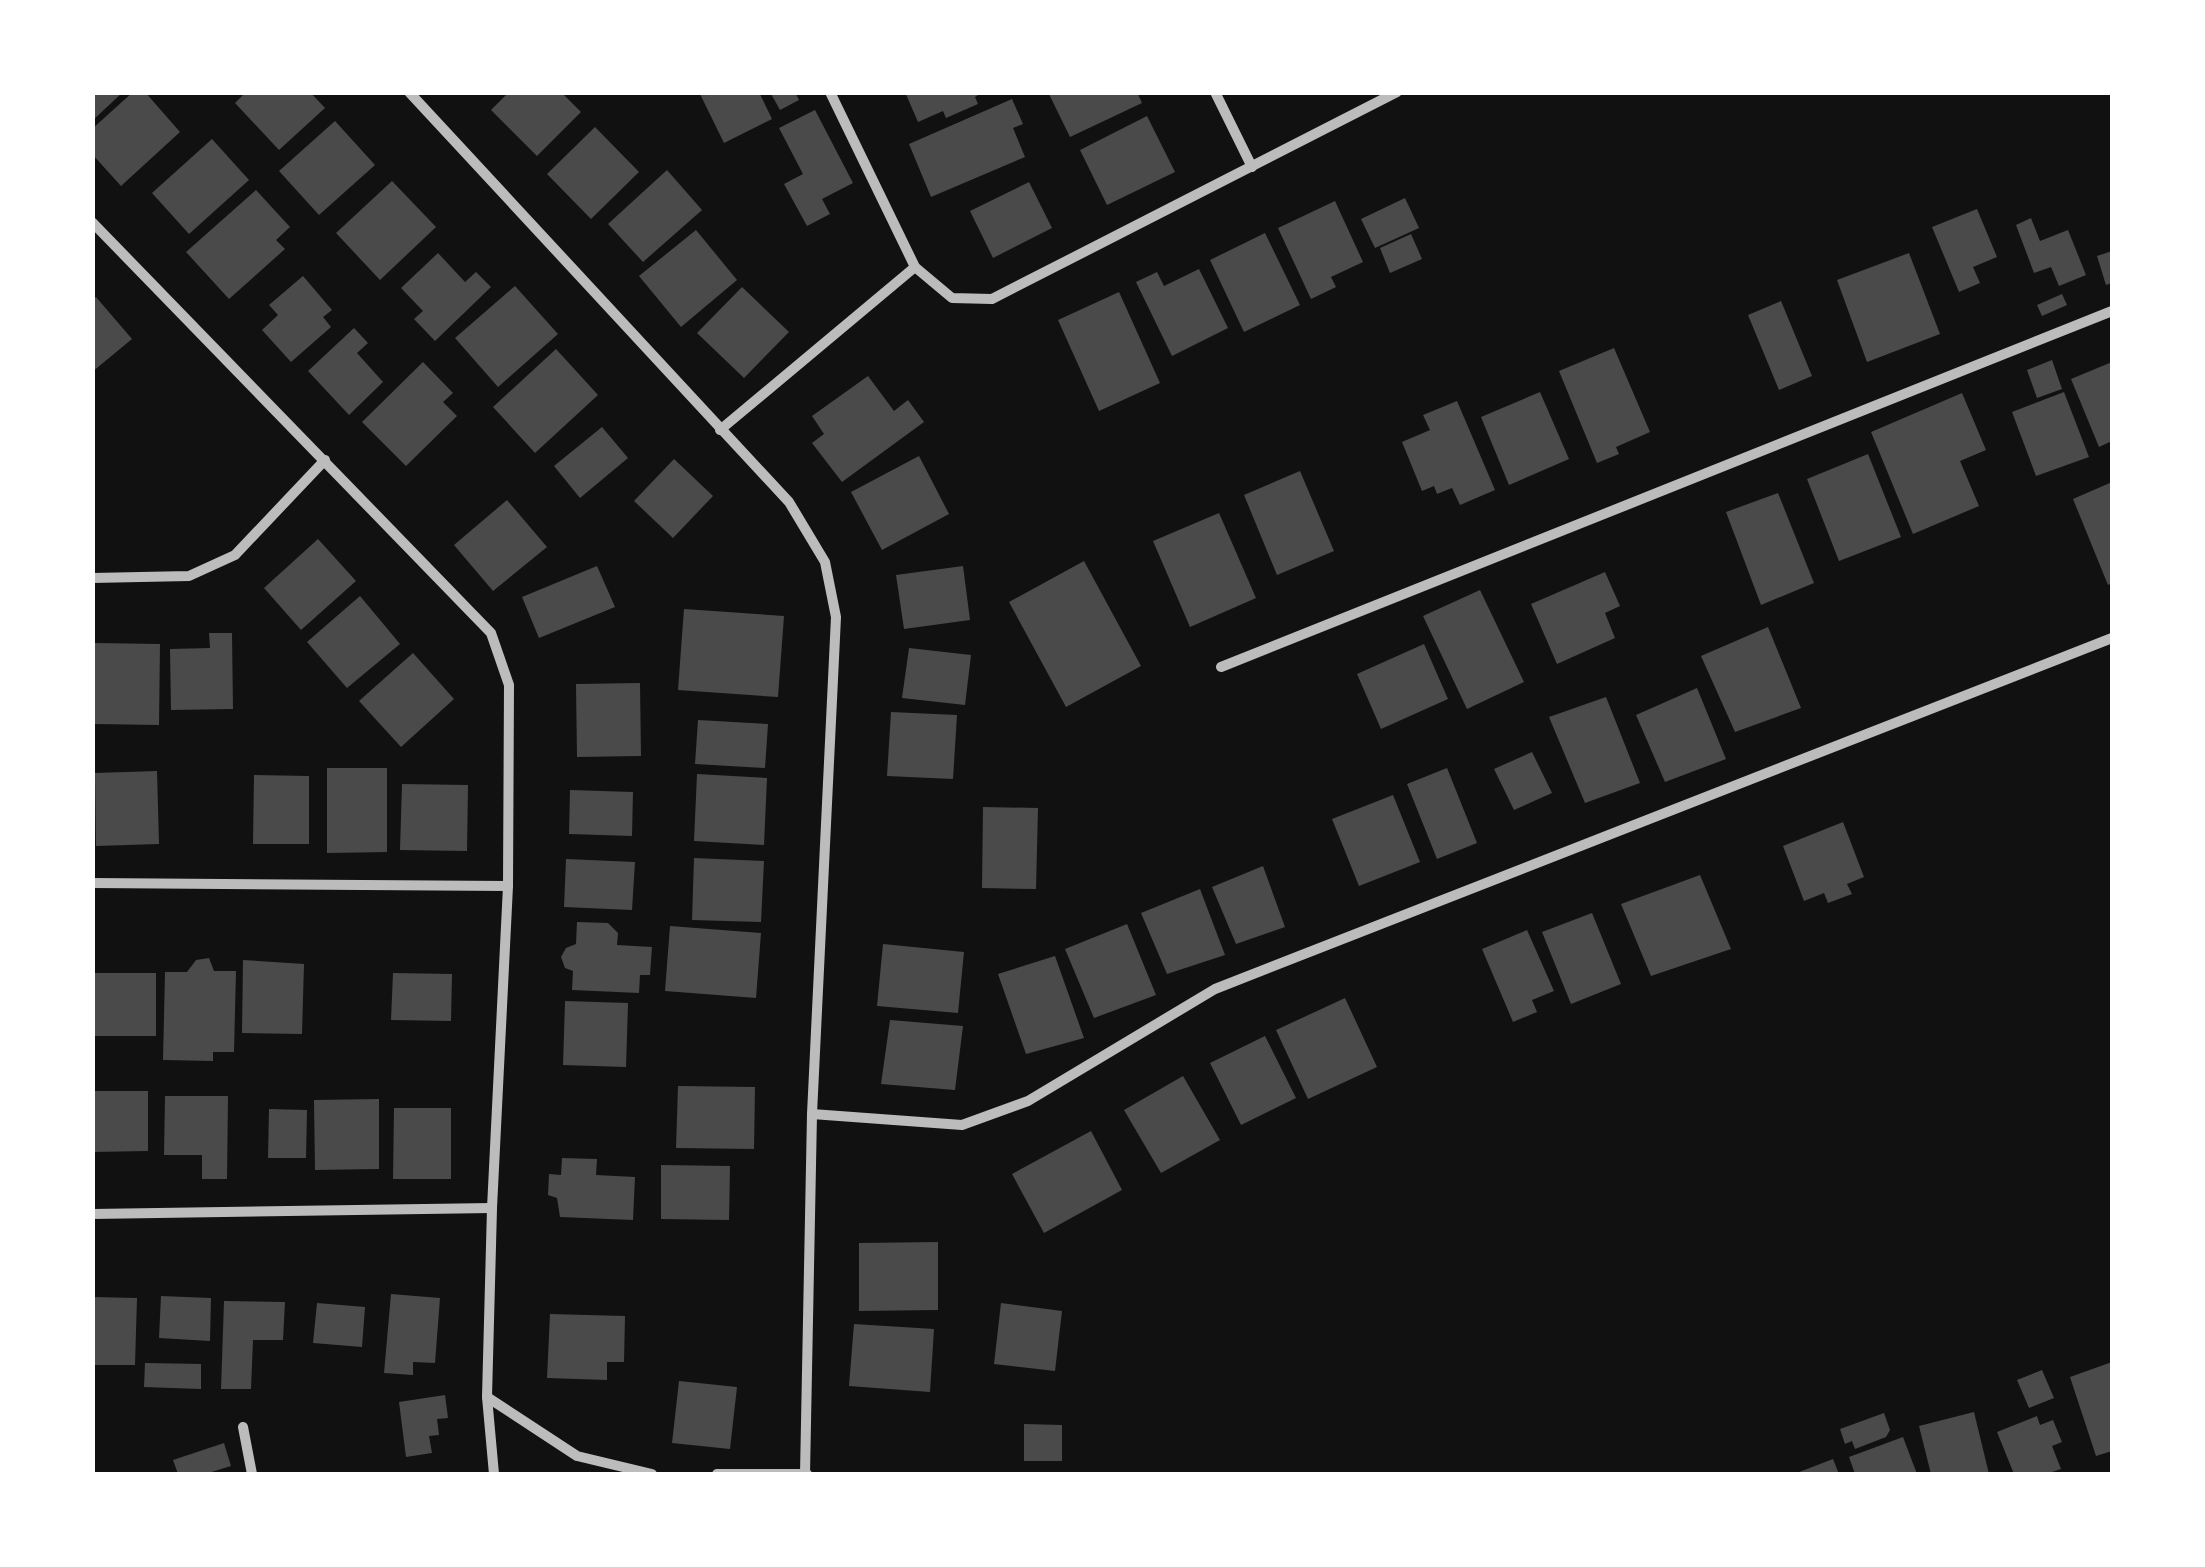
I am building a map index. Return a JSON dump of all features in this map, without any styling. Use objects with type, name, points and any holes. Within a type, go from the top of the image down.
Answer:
[{"type":"street","points":[[409,92],[790,502],[825,562],[836,617],[812,1114],[806,1474],[717,1474]]},
{"type":"street","points":[[830,92],[915,267],[952,298],[992,299],[1396,92]]},
{"type":"street","points":[[1215,92],[1252,167]]},
{"type":"street","points":[[92,222],[490,633],[509,685],[508,886],[487,1397],[494,1474]]},
{"type":"street","points":[[720,430],[915,267]]},
{"type":"street","points":[[1221,667],[2112,311]]},
{"type":"street","points":[[92,578],[188,576],[235,555],[325,460]]},
{"type":"street","points":[[812,1114],[962,1126],[979,1120],[1028,1102],[1215,990],[2112,638]]},
{"type":"street","points":[[92,883],[508,886]]},
{"type":"street","points":[[92,1214],[492,1208]]},
{"type":"street","points":[[487,1397],[576,1456],[652,1474]]},
{"type":"street","points":[[242,1427],[252,1474]]},
{"type":"building","points":[[92,92],[123,92],[92,121]]},
{"type":"building","points":[[133,92],[145,92],[180,132],[121,186],[92,154],[92,129]]},
{"type":"building","points":[[246,92],[310,92],[325,108],[279,150],[235,103]]},
{"type":"building","points":[[509,92],[561,92],[581,112],[537,156],[491,110]]},
{"type":"building","points":[[699,92],[759,92],[772,119],[724,143]]},
{"type":"building","points":[[770,92],[795,92],[799,100],[780,110]]},
{"type":"building","points":[[905,92],[983,92],[975,97],[978,104],[946,118],[943,111],[918,122]]},
{"type":"building","points":[[1048,92],[1137,92],[1142,103],[1070,137]]},
{"type":"building","points":[[1012,99],[1023,124],[1013,128],[1025,157],[931,197],[909,144]]},
{"type":"building","points":[[815,110],[853,183],[822,199],[830,214],[807,226],[784,184],[803,174],[779,128]]},
{"type":"building","points":[[1147,116],[1175,172],[1107,205],[1080,150]]},
{"type":"building","points":[[335,121],[375,165],[319,215],[279,171]]},
{"type":"building","points":[[595,127],[639,172],[591,219],[547,174]]},
{"type":"building","points":[[212,139],[249,180],[189,234],[152,193]]},
{"type":"building","points":[[667,170],[702,210],[643,262],[608,224]]},
{"type":"building","points":[[392,181],[436,227],[380,280],[336,233]]},
{"type":"building","points":[[1029,182],[1052,228],[993,258],[970,211]]},
{"type":"building","points":[[256,190],[290,227],[276,240],[285,249],[229,299],[186,252]]},
{"type":"building","points":[[1405,198],[1419,228],[1375,248],[1361,219]]},
{"type":"building","points":[[1335,201],[1363,262],[1331,277],[1336,287],[1311,299],[1278,228]]},
{"type":"building","points":[[1977,209],[1997,257],[1973,267],[1980,283],[1959,292],[1932,227]]},
{"type":"building","points":[[2031,218],[2040,241],[2068,230],[2086,275],[2059,286],[2051,267],[2034,273],[2016,225]]},
{"type":"building","points":[[696,230],[737,280],[681,327],[639,276]]},
{"type":"building","points":[[1265,233],[1300,305],[1244,332],[1210,260]]},
{"type":"building","points":[[1411,234],[1422,259],[1390,273],[1380,248]]},
{"type":"building","points":[[2112,251],[2112,283],[2106,285],[2097,256]]},
{"type":"building","points":[[438,253],[465,282],[476,272],[491,287],[435,341],[414,319],[423,311],[401,288]]},
{"type":"building","points":[[1909,253],[1940,334],[1867,362],[1837,280]]},
{"type":"building","points":[[1199,269],[1228,328],[1172,356],[1136,282],[1157,272],[1164,286]]},
{"type":"building","points":[[303,276],[332,310],[323,317],[331,327],[291,362],[262,330],[278,315],[269,305]]},
{"type":"building","points":[[515,286],[558,334],[498,387],[455,338]]},
{"type":"building","points":[[742,287],[789,332],[744,378],[697,333]]},
{"type":"building","points":[[1119,292],[1160,383],[1099,411],[1058,320]]},
{"type":"building","points":[[2062,294],[2067,305],[2042,316],[2037,305]]},
{"type":"building","points":[[96,297],[132,339],[92,372],[92,300]]},
{"type":"building","points":[[1781,301],[1812,376],[1779,390],[1748,315]]},
{"type":"building","points":[[354,328],[368,343],[357,353],[383,382],[349,415],[308,371]]},
{"type":"building","points":[[1614,348],[1650,432],[1616,447],[1619,454],[1597,463],[1559,371]]},
{"type":"building","points":[[556,349],[598,395],[535,453],[493,407]]},
{"type":"building","points":[[2052,360],[2062,389],[2037,398],[2027,370]]},
{"type":"building","points":[[423,362],[453,393],[443,402],[457,416],[406,466],[362,422]]},
{"type":"building","points":[[2112,362],[2112,441],[2099,447],[2071,379]]},
{"type":"building","points":[[868,376],[894,411],[908,400],[924,422],[842,482],[812,443],[824,434],[812,416]]},
{"type":"building","points":[[1540,392],[1569,459],[1509,485],[1481,417]]},
{"type":"building","points":[[2064,392],[2089,457],[2036,476],[2012,412]]},
{"type":"building","points":[[1962,393],[1986,450],[1960,461],[1979,506],[1913,534],[1871,432]]},
{"type":"building","points":[[1457,401],[1495,490],[1460,505],[1452,488],[1437,494],[1434,486],[1422,491],[1402,442],[1430,430],[1423,415]]},
{"type":"building","points":[[602,427],[628,458],[580,498],[554,466]]},
{"type":"building","points":[[1868,454],[1901,537],[1839,561],[1807,479]]},
{"type":"building","points":[[919,456],[949,514],[882,550],[851,492]]},
{"type":"building","points":[[674,459],[713,496],[673,538],[634,501]]},
{"type":"building","points":[[1300,471],[1334,551],[1277,575],[1244,495]]},
{"type":"building","points":[[2112,482],[2112,583],[2108,585],[2073,499]]},
{"type":"building","points":[[1778,493],[1814,583],[1761,605],[1726,512]]},
{"type":"building","points":[[507,500],[547,547],[493,591],[454,545]]},
{"type":"building","points":[[1219,513],[1256,598],[1190,627],[1153,541]]},
{"type":"building","points":[[318,539],[356,581],[301,630],[264,588]]},
{"type":"building","points":[[1084,561],[1141,666],[1066,707],[1009,602]]},
{"type":"building","points":[[597,566],[615,607],[539,638],[522,597]]},
{"type":"building","points":[[963,566],[970,620],[904,629],[896,575]]},
{"type":"building","points":[[1605,572],[1620,606],[1605,613],[1615,638],[1557,664],[1531,604]]},
{"type":"building","points":[[1480,590],[1524,682],[1467,709],[1423,616]]},
{"type":"building","points":[[360,596],[400,644],[347,688],[307,642]]},
{"type":"building","points":[[684,609],[784,616],[778,697],[678,690]]},
{"type":"building","points":[[1768,627],[1801,708],[1735,732],[1701,656]]},
{"type":"building","points":[[209,633],[232,633],[233,709],[171,710],[170,649],[210,648]]},
{"type":"building","points":[[95,643],[160,644],[159,725],[94,724]]},
{"type":"building","points":[[1424,644],[1448,699],[1381,729],[1357,674]]},
{"type":"building","points":[[909,648],[971,655],[965,705],[902,698]]},
{"type":"building","points":[[413,653],[454,699],[401,747],[359,701]]},
{"type":"building","points":[[640,683],[641,756],[577,757],[576,684]]},
{"type":"building","points":[[1697,688],[1726,759],[1665,782],[1636,715]]},
{"type":"building","points":[[1606,697],[1640,783],[1585,803],[1549,717]]},
{"type":"building","points":[[891,712],[957,715],[953,779],[887,776]]},
{"type":"building","points":[[698,720],[768,724],[765,768],[695,764]]},
{"type":"building","points":[[1532,752],[1552,793],[1514,810],[1494,769]]},
{"type":"building","points":[[327,768],[387,768],[387,852],[327,853]]},
{"type":"building","points":[[1447,768],[1477,843],[1437,859],[1407,784]]},
{"type":"building","points":[[157,771],[159,844],[96,846],[95,773]]},
{"type":"building","points":[[697,774],[767,778],[764,845],[694,841]]},
{"type":"building","points":[[254,775],[309,776],[309,844],[253,844]]},
{"type":"building","points":[[402,784],[468,785],[467,851],[400,850]]},
{"type":"building","points":[[570,790],[633,792],[632,836],[569,834]]},
{"type":"building","points":[[1393,795],[1420,862],[1359,886],[1332,819]]},
{"type":"building","points":[[983,807],[1038,808],[1036,889],[982,888]]},
{"type":"building","points":[[1843,822],[1864,877],[1847,884],[1852,894],[1828,903],[1824,893],[1804,901],[1783,846]]},
{"type":"building","points":[[694,858],[764,861],[761,922],[692,920]]},
{"type":"building","points":[[566,859],[635,862],[632,910],[564,907]]},
{"type":"building","points":[[1263,866],[1285,927],[1236,944],[1212,887]]},
{"type":"building","points":[[1700,875],[1731,949],[1651,976],[1621,904]]},
{"type":"building","points":[[1200,889],[1225,955],[1167,974],[1141,913]]},
{"type":"building","points":[[1592,913],[1621,984],[1571,1004],[1542,932]]},
{"type":"building","points":[[577,922],[608,923],[618,933],[617,945],[652,947],[650,975],[640,975],[639,993],[572,990],[573,971],[565,968],[561,957],[566,948],[576,944]]},
{"type":"building","points":[[1127,924],[1156,995],[1094,1018],[1065,949]]},
{"type":"building","points":[[670,926],[761,933],[756,998],[665,991]]},
{"type":"building","points":[[1527,930],[1554,991],[1532,1000],[1537,1012],[1513,1022],[1482,949]]},
{"type":"building","points":[[883,944],[964,952],[958,1013],[877,1006]]},
{"type":"building","points":[[1055,956],[1084,1038],[1026,1054],[998,974]]},
{"type":"building","points":[[209,958],[214,971],[236,971],[234,1052],[213,1052],[213,1061],[163,1060],[165,972],[187,972],[196,960]]},
{"type":"building","points":[[243,960],[304,964],[302,1034],[242,1033]]},
{"type":"building","points":[[92,973],[156,973],[156,1036],[92,1036]]},
{"type":"building","points":[[393,973],[452,974],[451,1021],[391,1020]]},
{"type":"building","points":[[1345,998],[1377,1067],[1308,1099],[1276,1030]]},
{"type":"building","points":[[565,1001],[628,1003],[626,1067],[563,1065]]},
{"type":"building","points":[[890,1020],[963,1026],[955,1090],[881,1084]]},
{"type":"building","points":[[1265,1036],[1296,1098],[1241,1125],[1210,1063]]},
{"type":"building","points":[[1183,1076],[1220,1140],[1161,1173],[1124,1110]]},
{"type":"building","points":[[678,1086],[755,1087],[754,1149],[676,1148]]},
{"type":"building","points":[[92,1091],[148,1091],[148,1151],[92,1152]]},
{"type":"building","points":[[165,1096],[228,1096],[227,1179],[202,1179],[202,1155],[164,1155]]},
{"type":"building","points":[[379,1099],[379,1169],[315,1170],[314,1100]]},
{"type":"building","points":[[394,1108],[451,1108],[451,1179],[393,1179]]},
{"type":"building","points":[[269,1109],[307,1110],[306,1158],[268,1158]]},
{"type":"building","points":[[1091,1131],[1122,1190],[1044,1233],[1012,1174]]},
{"type":"building","points":[[562,1158],[597,1159],[596,1175],[635,1177],[633,1220],[560,1217],[557,1198],[548,1195],[549,1174],[561,1175]]},
{"type":"building","points":[[661,1165],[730,1166],[729,1220],[661,1219]]},
{"type":"building","points":[[938,1242],[938,1310],[859,1311],[859,1243]]},
{"type":"building","points":[[391,1294],[440,1298],[435,1363],[413,1362],[413,1375],[384,1373]]},
{"type":"building","points":[[161,1296],[211,1298],[210,1341],[159,1338]]},
{"type":"building","points":[[92,1297],[137,1298],[135,1365],[92,1365]]},
{"type":"building","points":[[224,1301],[285,1302],[283,1340],[253,1340],[251,1389],[221,1389]]},
{"type":"building","points":[[317,1303],[365,1307],[362,1347],[313,1343]]},
{"type":"building","points":[[1001,1303],[1062,1311],[1055,1371],[994,1364]]},
{"type":"building","points":[[550,1314],[625,1316],[624,1362],[607,1362],[607,1380],[547,1378]]},
{"type":"building","points":[[854,1324],[934,1329],[930,1392],[849,1386]]},
{"type":"building","points":[[2112,1362],[2112,1451],[2096,1456],[2070,1377]]},
{"type":"building","points":[[145,1363],[201,1364],[201,1389],[144,1387]]},
{"type":"building","points":[[2042,1370],[2054,1398],[2029,1408],[2017,1380]]},
{"type":"building","points":[[679,1381],[737,1387],[730,1449],[672,1443]]},
{"type":"building","points":[[445,1395],[448,1418],[437,1419],[439,1435],[429,1436],[432,1453],[406,1457],[399,1402]]},
{"type":"building","points":[[1974,1412],[1989,1474],[1931,1474],[1919,1426]]},
{"type":"building","points":[[1884,1413],[1890,1430],[1886,1437],[1855,1449],[1852,1441],[1845,1444],[1840,1429]]},
{"type":"building","points":[[2037,1416],[2040,1425],[2053,1420],[2062,1442],[2052,1446],[2061,1469],[2046,1474],[2014,1474],[1997,1432]]},
{"type":"building","points":[[1024,1424],[1062,1425],[1062,1461],[1024,1461]]},
{"type":"building","points":[[1903,1437],[1917,1474],[1855,1474],[1849,1457]]},
{"type":"building","points":[[224,1443],[231,1466],[205,1474],[178,1474],[173,1460]]},
{"type":"building","points":[[1833,1459],[1839,1474],[1794,1474]]}]
